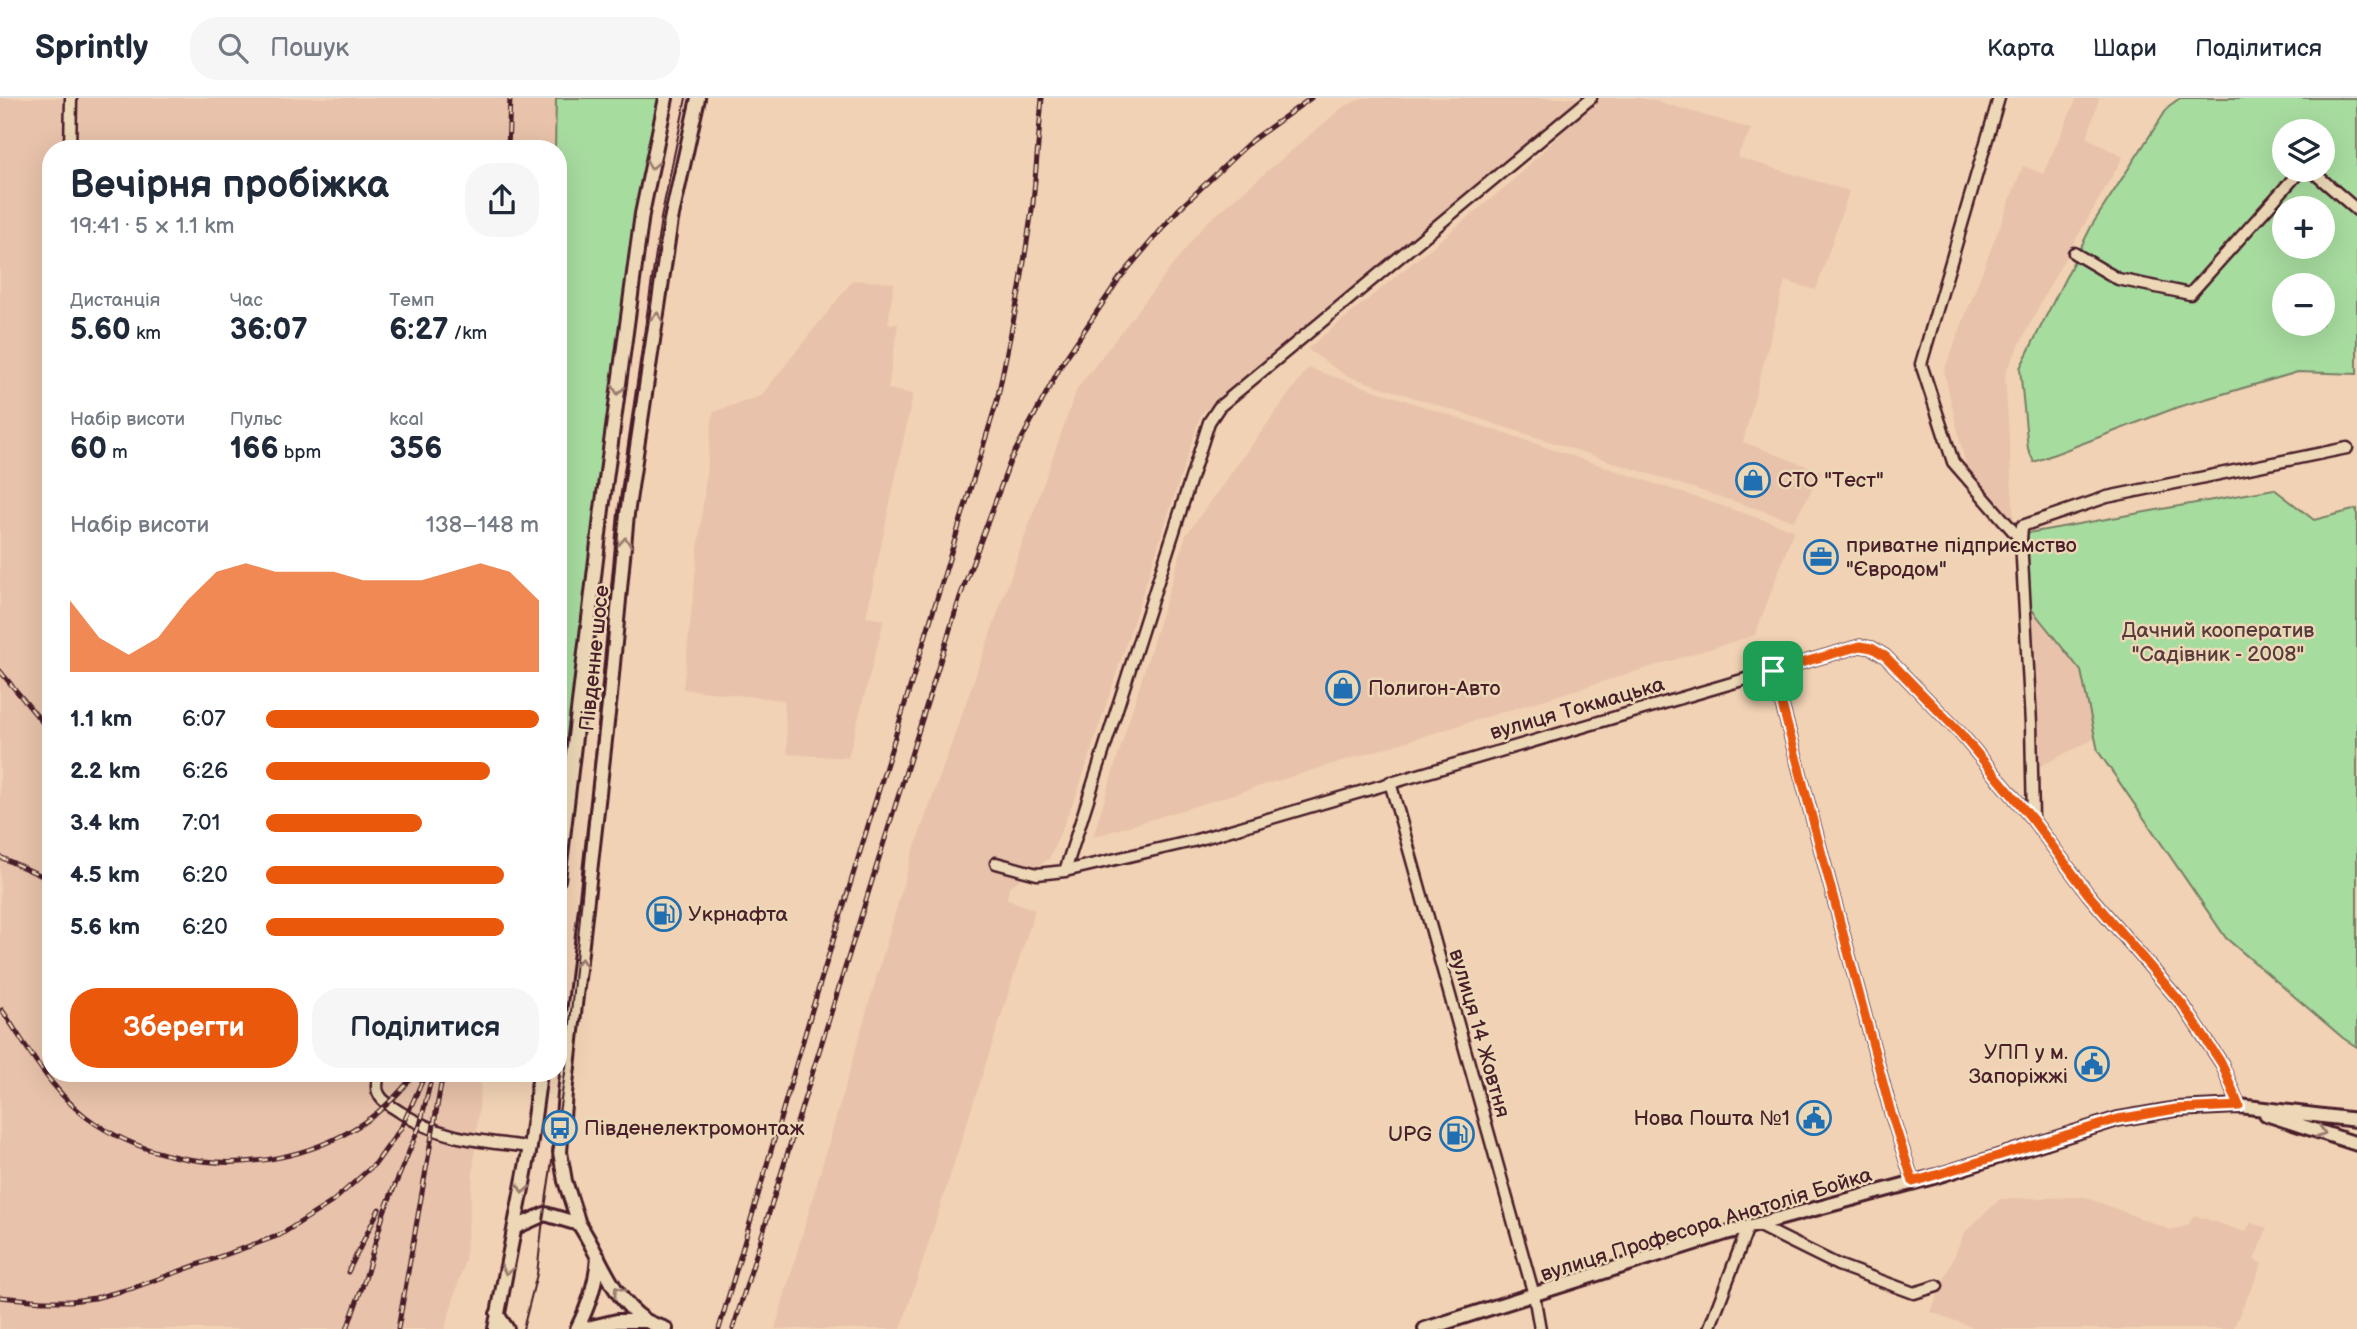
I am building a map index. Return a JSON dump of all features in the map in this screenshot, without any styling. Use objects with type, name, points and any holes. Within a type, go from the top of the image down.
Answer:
[{"type":"main road","name":"Південне шосе","points":[[567,805],[642,214],[666,98]]},
{"type":"main road","name":"Південне шосе","points":[[567,1075],[610,696],[627,514],[671,219],[698,98]]},
{"type":"main road","points":[[495,1329],[516,1227],[539,1082]]},
{"type":"main road","name":"Південне шосе","points":[[566,1082],[560,1152],[565,1181],[579,1224],[613,1286],[628,1305],[646,1321]]},
{"type":"main road","points":[[2239,1106],[2357,1120]]},
{"type":"main road","points":[[2239,1106],[2357,1144]]},
{"type":"main road","name":"вулиця Професора Анатолія Бойка","points":[[1425,1329],[1752,1226],[1913,1182],[2118,1119],[2176,1109],[2239,1106]]},
{"type":"main road","points":[[516,1227],[545,1214],[579,1224]]},
{"type":"main road","points":[[577,1329],[591,1297],[598,1255]]},
{"type":"main road","points":[[497,1314],[507,1329]]},
{"type":"main road","points":[[583,1329],[617,1321],[646,1321],[666,1329]]},
{"type":"street","points":[[70,140],[71,98]]},
{"type":"street","points":[[1065,871],[1209,422],[1219,407],[1591,98]]},
{"type":"street","points":[[1999,98],[1921,364],[1953,462],[2021,540]]},
{"type":"street","points":[[2074,253],[2118,279],[2190,295],[2291,182]]},
{"type":"street","points":[[2325,182],[2357,210]]},
{"type":"street","points":[[2239,1106],[2222,1064],[2183,1005],[2088,894],[2033,820],[2022,526],[2107,496],[2347,448]]},
{"type":"street","name":"вулиця Токмацька","points":[[996,863],[1038,874],[1065,871],[1193,841],[1860,646],[1872,648],[1885,656],[1961,734],[2033,820]]},
{"type":"street","points":[[1773,671],[1891,1113],[1913,1182]]},
{"type":"street","name":"вулиця 14 Жовтня","points":[[1390,782],[1534,1295],[1540,1329]]},
{"type":"street","points":[[378,1082],[379,1094],[388,1104],[419,1125],[461,1139],[530,1147]]},
{"type":"street","points":[[1709,1329],[1752,1226],[1838,1265],[1914,1293],[1937,1286]]},
{"type":"shaded area","points":[[0,98],[556,98],[555,140],[42,140],[42,1082],[481,1082],[465,1260],[445,1329],[0,1329]]},
{"type":"shaded area","points":[[1363,98],[1580,98],[1425,231],[1201,414],[1079,788],[1049,859],[1009,887],[1007,899],[1035,910],[901,1329],[775,1329],[911,858],[1077,389],[1204,225],[1343,107]]},
{"type":"shaded area","points":[[1598,98],[1640,98],[1656,101],[1751,129],[1737,157],[1849,191],[1816,290],[1785,281],[1743,442],[1822,472],[1794,521],[1345,375],[1307,349],[1509,184]]},
{"type":"shaded area","points":[[2077,98],[2099,98],[2087,138],[2123,157],[2052,281],[2005,373],[2014,523],[2002,523],[1966,466],[1944,371],[2023,166],[2043,174]]},
{"type":"shaded area","points":[[853,280],[894,283],[888,324],[898,324],[888,389],[913,394],[866,617],[884,620],[848,758],[788,754],[784,700],[683,689],[713,412],[761,396]]},
{"type":"shaded area","points":[[1308,368],[1794,530],[1755,635],[1093,837],[1186,535]]},
{"type":"shaded area","points":[[2030,604],[2081,671],[2096,738],[2040,766]]},
{"type":"shaded area","points":[[2085,1197],[2171,1230],[2188,1225],[2194,1215],[2245,1232],[2251,1223],[2267,1228],[2254,1260],[2262,1264],[2233,1329],[1977,1329],[1931,1312],[1964,1233],[2000,1199]]},
{"type":"green space","points":[[556,98],[666,98],[660,120],[567,813],[567,140],[555,140]]},
{"type":"green space","points":[[2180,98],[2357,98],[2357,374],[2298,372],[2178,407],[2034,462],[2028,449],[2020,368],[2092,225],[2169,106]]},
{"type":"green space","name":"Дачний кооператив \"Садівник - 2008\"","points":[[2274,489],[2314,520],[2357,509],[2357,1047],[2226,938],[2098,751],[2081,671],[2025,601],[2028,533]]},
{"type":"tram line","points":[[567,1055],[618,513],[661,218],[686,98]]},
{"type":"tram line","points":[[523,1329],[537,1274],[564,1082]]},
{"type":"railway","points":[[508,140],[510,98]]},
{"type":"railway","points":[[719,1329],[812,1010],[997,401],[1020,288],[1033,203],[1042,98]]},
{"type":"railway","points":[[733,1329],[960,597],[1011,459],[1063,362],[1119,279],[1179,209],[1251,141],[1311,98]]},
{"type":"railway","points":[[0,671],[42,722]]},
{"type":"railway","points":[[0,857],[42,876]]},
{"type":"railway","points":[[2,1010],[42,1069]]},
{"type":"railway","points":[[51,1082],[68,1101],[96,1124],[136,1144],[178,1157],[223,1162],[267,1160],[309,1149],[349,1131],[385,1106],[407,1082]]},
{"type":"railway","points":[[0,1297],[42,1301],[95,1298],[133,1288],[280,1235],[332,1202],[376,1163],[401,1128],[422,1082]]},
{"type":"railway","points":[[398,1329],[441,1082]]},
{"type":"railway","points":[[347,1329],[384,1212],[420,1125],[430,1084]]},
{"type":"railway","points":[[348,1272],[379,1209]]},
{"type":"place","name":"СТО \"Тест\"","points":[[1753,480]]},
{"type":"place","name":"приватне підприємство \"Євродом\"","points":[[1821,557]]},
{"type":"place","name":"Полигон-Авто","points":[[1343,688]]},
{"type":"place","name":"Укрнафта","points":[[664,914]]},
{"type":"place","name":"УПП у м. Запоріжжі","points":[[2092,1064]]},
{"type":"place","name":"Нова Пошта №1","points":[[1814,1118]]},
{"type":"place","name":"Південелектромонтаж","points":[[560,1128]]},
{"type":"place","name":"UPG","points":[[1457,1134]]},
{"type":"route","points":[[1860,646],[1872,648],[1885,656],[1961,734],[2033,820],[2088,894],[2183,1005],[2222,1064],[2239,1106],[2176,1109],[2118,1119],[1913,1182],[1891,1113],[1773,671],[1860,646]]}]
